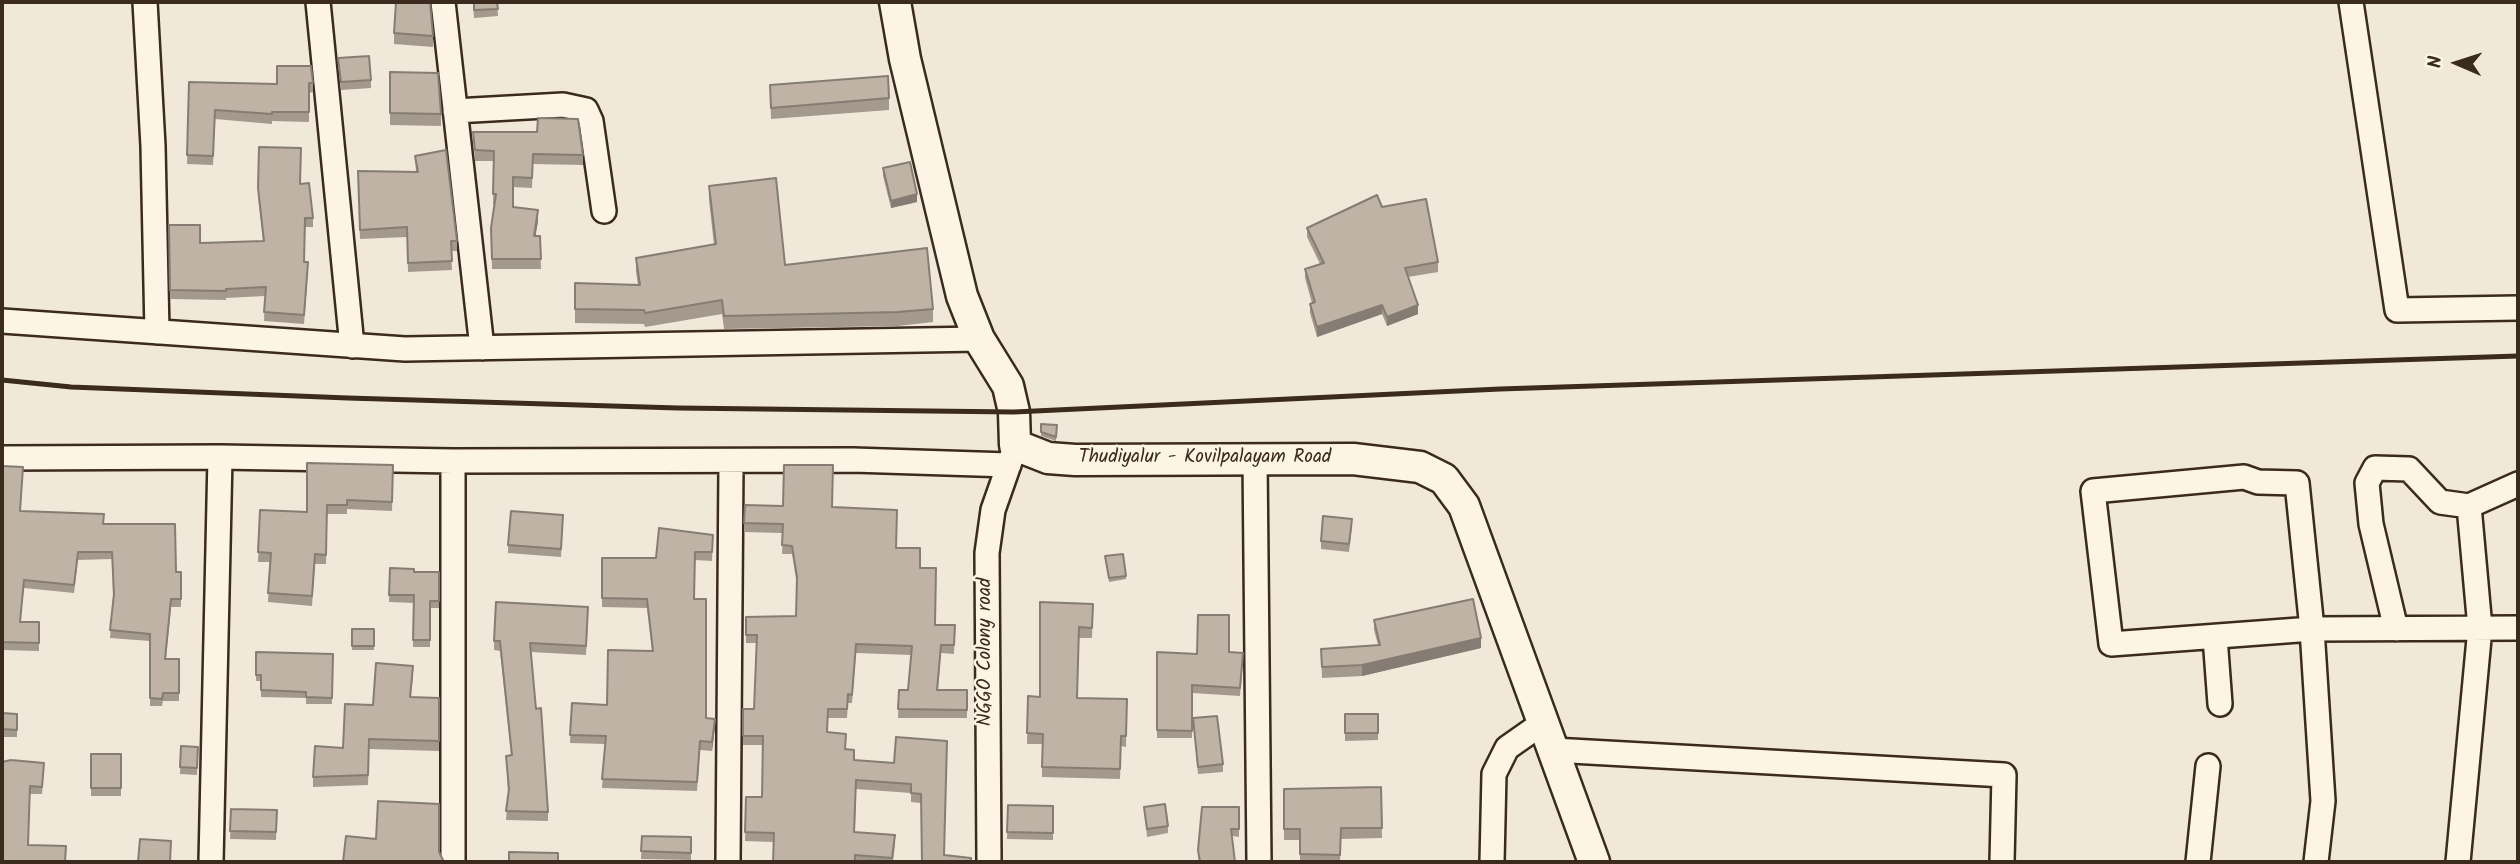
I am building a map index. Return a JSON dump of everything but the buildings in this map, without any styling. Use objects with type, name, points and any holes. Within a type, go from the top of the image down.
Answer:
[{"type":"main road","points":[[895,2],[905,59],[962,296],[979,339],[1009,386],[1014,412],[1012,455]]},
{"type":"main road","name":"Thudiyalur - Kovilpalayam Road","points":[[1012,455],[1075,460],[1353,459],[1420,467],[1444,479],[1465,506],[1594,862]]},
{"type":"street","points":[[145,2],[153,146],[157,332]]},
{"type":"street","points":[[318,2],[352,346]]},
{"type":"street","points":[[443,2],[482,348]]},
{"type":"street","points":[[2351,2],[2397,310],[2518,308]]},
{"type":"street","points":[[455,111],[563,105],[586,110],[591,121],[604,211]]},
{"type":"street","points":[[2,321],[405,349],[979,339]]},
{"type":"street","points":[[2,458],[220,457],[731,463],[1012,455]]},
{"type":"street","name":"NGGO Colony road","points":[[989,862],[987,553],[993,510],[1012,455]]},
{"type":"street","points":[[211,862],[220,457]]},
{"type":"street","points":[[1255,459],[1259,862]]},
{"type":"street","points":[[453,461],[453,862]]},
{"type":"street","points":[[728,862],[731,463]]},
{"type":"street","points":[[2396,629],[2371,524],[2367,484],[2375,468],[2409,469],[2440,502],[2469,506],[2518,484]]},
{"type":"street","points":[[2316,862],[2323,801],[2312,629],[2297,483],[2258,482],[2244,477],[2093,491],[2111,644],[2312,629],[2518,628]]},
{"type":"street","points":[[2458,862],[2480,628],[2469,506]]},
{"type":"street","points":[[2215,636],[2220,704]]},
{"type":"street","points":[[1492,862],[1494,774],[1507,748],[1544,722]]},
{"type":"street","points":[[1553,750],[2004,775],[2002,862]]},
{"type":"street","points":[[2198,862],[2208,766]]},
{"type":"railway","points":[[2,380],[71,387],[348,398],[678,408],[1014,412],[1500,389],[2518,356]]}]
